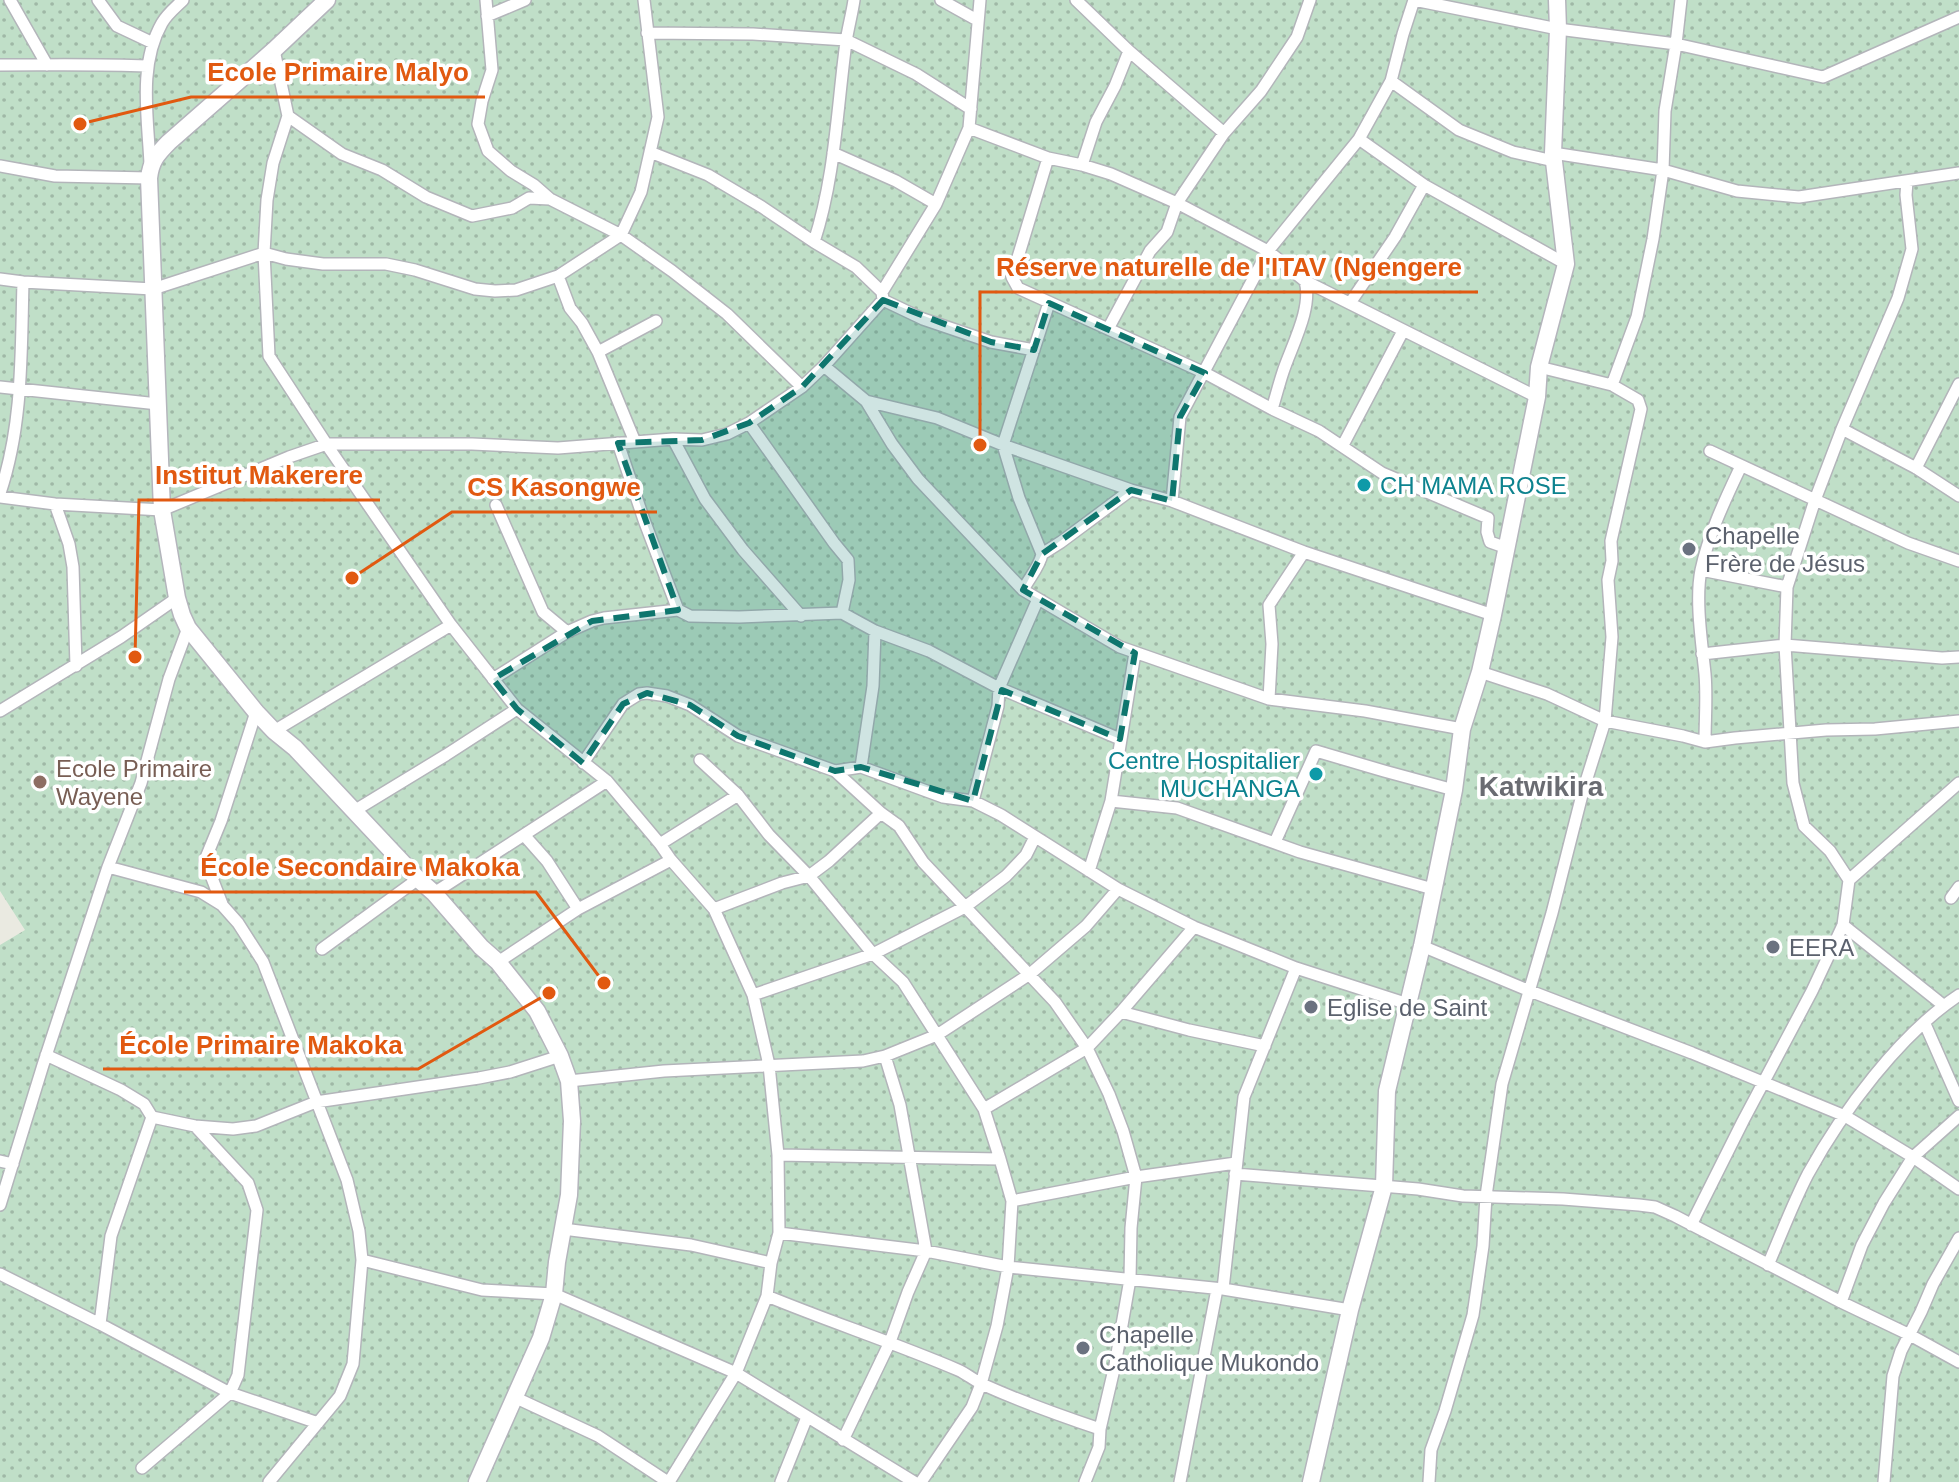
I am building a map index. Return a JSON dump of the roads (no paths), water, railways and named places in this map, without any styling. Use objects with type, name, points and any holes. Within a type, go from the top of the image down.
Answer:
[{"type":"street","points":[[10,0],[47,65]]},
{"type":"street","points":[[98,0],[117,26],[153,43]]},
{"type":"street","points":[[183,0],[163,20],[147,66],[162,510],[182,615],[188,628],[256,712],[295,748],[498,962],[537,1011],[569,1081],[572,1121],[569,1195],[554,1294],[541,1338],[477,1482]]},
{"type":"street","points":[[150,172],[155,156],[169,142],[327,0]]},
{"type":"street","points":[[486,0],[492,70],[478,124],[488,151],[550,199],[621,235],[672,271],[727,314],[802,387]]},
{"type":"street","points":[[487,16],[525,0]]},
{"type":"street","points":[[0,279],[153,289],[264,253],[323,264],[386,264],[475,289],[495,291],[516,290],[558,276],[621,235],[641,192],[658,117],[644,0]]},
{"type":"street","points":[[814,242],[823,213],[833,153],[846,40],[854,0]]},
{"type":"street","points":[[941,0],[977,20]]},
{"type":"street","points":[[23,282],[20,389],[9,465],[0,495],[55,504],[162,510],[327,444],[472,444],[558,448],[673,439],[702,440],[727,434],[802,387],[824,366],[882,296],[936,204],[969,128],[980,0]]},
{"type":"street","points":[[1076,0],[1129,51],[1224,133]]},
{"type":"street","points":[[1108,329],[1150,251],[1167,232],[1177,203],[1224,133],[1261,91],[1297,37],[1310,0]]},
{"type":"street","points":[[1172,501],[1180,417],[1268,251],[1359,139],[1391,81],[1414,0],[1558,29],[1676,44],[1823,77],[1959,17]]},
{"type":"street","points":[[1311,1482],[1350,1310],[1384,1186],[1387,1091],[1422,946],[1454,790],[1462,729],[1480,672],[1493,615],[1537,397],[1539,367],[1566,264],[1554,157],[1557,0]]},
{"type":"street","points":[[1612,385],[1637,317],[1653,239],[1663,170],[1665,111],[1681,0]]},
{"type":"street","points":[[647,33],[753,34],[846,40],[916,74],[971,109]]},
{"type":"street","points":[[274,50],[288,116],[273,163],[267,200],[264,253],[269,356],[451,625],[517,709],[607,781],[714,909],[753,995],[769,1065],[778,1155],[779,1233],[767,1296],[736,1373],[668,1482],[598,1436],[514,1397]]},
{"type":"street","points":[[1082,165],[1096,122],[1129,51]]},
{"type":"street","points":[[0,65],[99,63],[147,66]]},
{"type":"street","points":[[1391,81],[1459,130],[1513,152],[1547,161],[1554,157],[1663,170],[1737,191],[1799,197],[1959,173]]},
{"type":"street","points":[[288,116],[342,154],[382,170],[426,197],[472,216],[512,208],[529,198],[550,199]]},
{"type":"street","points":[[969,128],[1048,158],[1111,174],[1177,203],[1268,251],[1305,281],[1537,397]]},
{"type":"street","points":[[1359,139],[1424,185],[1566,264]]},
{"type":"street","points":[[650,152],[708,175],[762,207],[856,267],[882,296],[923,319],[991,342],[1034,350]]},
{"type":"street","points":[[833,153],[896,181],[936,204]]},
{"type":"street","points":[[1048,158],[1012,277],[1018,288],[1205,373],[1319,431],[1382,473],[1488,518],[1490,542],[1507,548]]},
{"type":"street","points":[[0,166],[55,176],[150,172]]},
{"type":"street","points":[[1691,1225],[1843,925],[1849,880],[1830,851],[1804,826],[1793,783],[1785,645],[1787,587],[1842,429],[1898,298],[1912,249],[1907,181]]},
{"type":"street","points":[[1350,303],[1395,237],[1424,185]]},
{"type":"street","points":[[558,276],[570,308],[598,352],[635,442]]},
{"type":"street","points":[[1272,409],[1301,324],[1308,291],[1305,281]]},
{"type":"street","points":[[1023,590],[1041,563],[1042,554],[1019,498],[1003,445],[1049,303]]},
{"type":"street","points":[[598,352],[656,321]]},
{"type":"street","points":[[1343,445],[1403,331]]},
{"type":"street","points":[[824,366],[866,401],[918,479],[1023,590],[1120,647],[1269,699],[1365,711],[1462,729]]},
{"type":"street","points":[[1429,1482],[1431,1450],[1473,1315],[1502,1084],[1605,721],[1612,637],[1608,580],[1612,561],[1611,541],[1641,409],[1638,400],[1612,385],[1539,367]]},
{"type":"street","points":[[1916,468],[1959,384]]},
{"type":"street","points":[[0,387],[158,404]]},
{"type":"street","points":[[866,401],[937,418],[1003,445],[1131,490],[1172,501],[1304,552],[1493,615]]},
{"type":"street","points":[[749,423],[848,560],[849,580],[842,613]]},
{"type":"street","points":[[1842,429],[1916,468],[1959,496]]},
{"type":"street","points":[[673,439],[705,499],[743,550],[801,616]]},
{"type":"street","points":[[618,443],[678,610]]},
{"type":"street","points":[[1710,451],[1908,543],[1959,561]]},
{"type":"street","points":[[1705,742],[1701,570],[1720,510],[1741,466]]},
{"type":"street","points":[[1042,554],[1131,490]]},
{"type":"street","points":[[55,504],[69,544],[73,567],[76,666]]},
{"type":"street","points":[[496,505],[543,612],[567,632]]},
{"type":"street","points":[[1269,699],[1272,644],[1269,605],[1304,552]]},
{"type":"street","points":[[1701,570],[1787,587]]},
{"type":"street","points":[[0,711],[76,666],[177,598]]},
{"type":"street","points":[[973,801],[998,706],[999,688],[1038,599]]},
{"type":"street","points":[[493,679],[567,632],[604,618],[678,610],[690,616],[739,617],[842,613],[875,631],[929,651],[999,688],[1120,739]]},
{"type":"street","points":[[274,731],[451,625]]},
{"type":"street","points":[[0,1205],[108,867],[141,783],[169,679],[188,628]]},
{"type":"street","points":[[861,767],[873,686],[875,631]]},
{"type":"street","points":[[1702,654],[1785,645],[1959,657]]},
{"type":"street","points":[[1089,871],[1111,801],[1135,653]]},
{"type":"street","points":[[1480,672],[1547,694],[1605,721],[1705,742],[1959,721]]},
{"type":"street","points":[[583,763],[623,704],[639,694],[647,693],[667,696],[690,705],[738,736],[835,771],[899,826],[923,862],[1055,1002],[1087,1048],[1109,1094],[1136,1177],[1130,1279],[1099,1447],[1085,1482]]},
{"type":"street","points":[[354,811],[517,709]]},
{"type":"street","points":[[222,905],[205,860],[221,821],[256,712]]},
{"type":"street","points":[[1275,842],[1316,751],[1454,790]]},
{"type":"street","points":[[700,760],[738,795],[873,954],[903,982],[984,1109],[1000,1159],[1012,1201],[1008,1267],[997,1326],[972,1407],[921,1482]]},
{"type":"street","points":[[835,771],[861,767],[943,797],[973,801],[1001,815],[1118,889],[1194,927],[1296,968],[1408,1004]]},
{"type":"street","points":[[434,893],[607,781]]},
{"type":"street","points":[[1849,880],[1959,783]]},
{"type":"street","points":[[660,844],[738,795]]},
{"type":"street","points":[[1111,801],[1177,808],[1300,852],[1433,889]]},
{"type":"street","points":[[714,909],[809,876],[881,813]]},
{"type":"street","points":[[524,835],[547,861],[578,909]]},
{"type":"street","points":[[753,995],[873,954],[965,907],[1006,876],[1026,855],[1035,837]]},
{"type":"street","points":[[498,962],[578,909],[671,860]]},
{"type":"street","points":[[108,867],[201,892],[222,905],[238,923],[263,962],[347,1180],[362,1260],[353,1364],[340,1396],[269,1482]]},
{"type":"street","points":[[322,949],[418,879]]},
{"type":"street","points":[[1951,898],[1959,887]]},
{"type":"street","points":[[569,1081],[664,1071],[863,1061],[885,1056],[937,1035],[1030,974],[1086,926],[1118,889]]},
{"type":"street","points":[[1843,925],[1943,1005]]},
{"type":"street","points":[[984,1109],[1087,1048],[1194,927]]},
{"type":"street","points":[[1422,946],[1845,1116],[1959,1189]]},
{"type":"street","points":[[1180,1482],[1220,1289],[1244,1097],[1296,968]]},
{"type":"street","points":[[1768,1265],[1807,1176],[1845,1116],[1883,1064],[1943,1005],[1959,995]]},
{"type":"street","points":[[1121,1012],[1265,1046]]},
{"type":"street","points":[[1925,1024],[1959,1101]]},
{"type":"street","points":[[46,1055],[121,1090],[144,1104],[152,1117],[195,1126],[233,1129],[256,1126],[316,1102],[479,1078],[560,1056]]},
{"type":"street","points":[[843,1440],[890,1342],[926,1251],[900,1105],[885,1056]]},
{"type":"street","points":[[1841,1302],[1862,1245],[1913,1157],[1959,1116]]},
{"type":"street","points":[[100,1324],[111,1236],[152,1117]]},
{"type":"street","points":[[142,1468],[230,1393],[238,1375],[257,1210],[248,1183],[195,1126]]},
{"type":"street","points":[[778,1155],[1000,1159]]},
{"type":"street","points":[[0,1161],[13,1164]]},
{"type":"street","points":[[1012,1201],[1136,1177],[1236,1169],[1463,1196],[1655,1207],[1959,1362]]},
{"type":"street","points":[[563,1229],[691,1245],[771,1263]]},
{"type":"street","points":[[779,1233],[926,1251],[1008,1267],[1220,1289],[1350,1310]]},
{"type":"street","points":[[1884,1482],[1893,1376],[1901,1351],[1933,1284],[1959,1238]]},
{"type":"street","points":[[362,1260],[482,1290],[554,1294],[736,1373],[914,1482]]},
{"type":"street","points":[[0,1274],[230,1393],[318,1423]]},
{"type":"street","points":[[767,1296],[834,1324],[890,1342],[963,1372],[981,1384],[1100,1429]]},
{"type":"street","points":[[781,1482],[807,1417]]},
{"type":"place","name":"Ecole Primaire Malyo","points":[[80,124]]},
{"type":"place","name":"Réserve naturelle de l'ITAV (Ngengere","points":[[980,445]]},
{"type":"place","name":"CH MAMA ROSE","points":[[1364,485]]},
{"type":"place","name":"Chapelle Frère de Jésus","points":[[1689,549]]},
{"type":"place","name":"CS Kasongwe","points":[[352,578]]},
{"type":"place","name":"Institut Makerere","points":[[135,657]]},
{"type":"place","name":"Centre Hospitalier MUCHANGA","points":[[1316,774]]},
{"type":"place","name":"Ecole Primaire Wayene","points":[[40,782]]},
{"type":"place","name":"EERA","points":[[1773,947]]},
{"type":"place","name":"École Secondaire Makoka","points":[[604,983]]},
{"type":"place","name":"École Primaire Makoka","points":[[549,993]]},
{"type":"place","name":"Eglise de Saint","points":[[1311,1007]]},
{"type":"place","name":"Chapelle Catholique Mukondo","points":[[1083,1348]]},
{"type":"district","name":"Katwikira","points":[[1541,786]]}]
